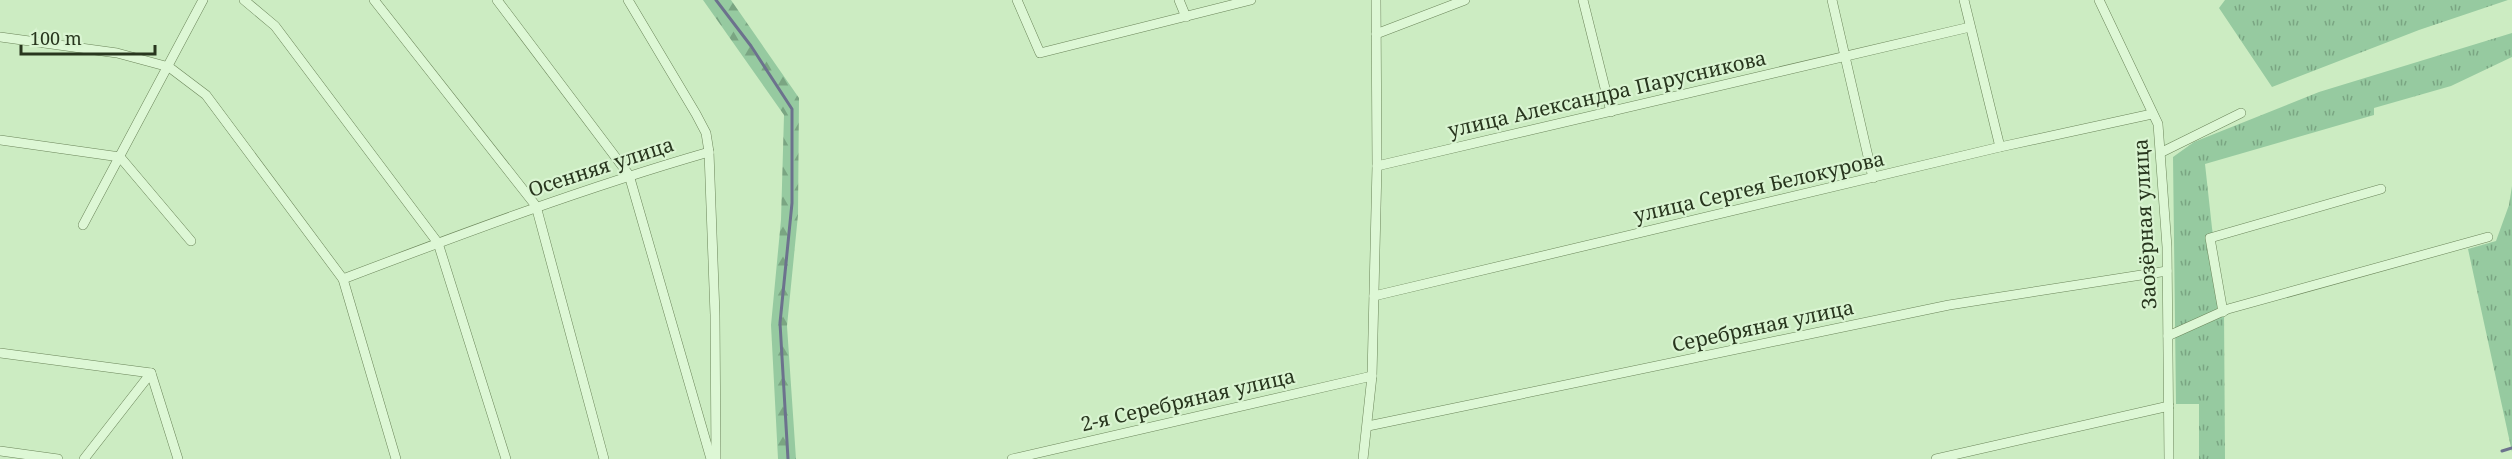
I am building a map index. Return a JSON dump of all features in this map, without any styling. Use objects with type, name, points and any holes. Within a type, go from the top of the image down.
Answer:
[{"type":"street","points":[[83,225],[203,0]]},
{"type":"street","points":[[244,0],[275,26],[438,243],[506,459]]},
{"type":"street","points":[[374,0],[536,206],[604,459]]},
{"type":"street","points":[[497,0],[629,175],[711,459]]},
{"type":"street","points":[[628,0],[706,133],[709,152],[715,315],[716,459]]},
{"type":"street","points":[[1017,0],[1040,53],[1251,0]]},
{"type":"street","points":[[1179,0],[1186,17]]},
{"type":"street","points":[[1363,459],[1372,376],[1377,166],[1376,0]]},
{"type":"street","points":[[1376,34],[1465,0]]},
{"type":"street","points":[[1583,0],[1611,112]]},
{"type":"street","points":[[1832,0],[1874,178]]},
{"type":"street","points":[[1964,0],[2000,147]]},
{"type":"street","name":"Заозёрная улица","points":[[2099,0],[2158,124],[2162,152],[2167,272],[2169,459]]},
{"type":"street","points":[[1846,56],[1970,27]]},
{"type":"street","points":[[0,37],[117,53],[169,67],[206,95],[343,279],[396,459]]},
{"type":"street","name":"улица Александра Парусникова","points":[[1377,166],[1846,56]]},
{"type":"street","points":[[2162,152],[2241,113]]},
{"type":"street","name":"улица Сергея Белокурова","points":[[1374,296],[2000,147],[2152,114]]},
{"type":"street","points":[[0,140],[120,157],[191,241]]},
{"type":"street","name":"Осенняя улица","points":[[343,279],[536,206],[629,175],[709,152]]},
{"type":"street","points":[[2223,312],[2210,238],[2381,189]]},
{"type":"street","points":[[2168,336],[2223,312],[2488,237]]},
{"type":"street","name":"Серебряная улица","points":[[1368,426],[1949,305],[2167,272]]},
{"type":"street","points":[[0,353],[151,374]]},
{"type":"street","points":[[84,459],[151,374]]},
{"type":"street","points":[[151,374],[178,459]]},
{"type":"street","name":"2-я Серебряная улица","points":[[1012,459],[1372,376]]},
{"type":"street","points":[[1936,459],[2169,406]]},
{"type":"street","points":[[0,451],[58,459]]},
{"type":"green space","points":[[703,0],[731,0],[799,98],[798,215],[787,326],[796,459],[778,459],[771,325],[781,220],[784,115]]},
{"type":"green space","points":[[2225,0],[2508,0],[2419,30],[2272,87],[2219,8]]},
{"type":"green space","points":[[2512,33],[2512,57],[2451,86],[2374,108],[2374,115],[2205,164],[2224,309],[2225,459],[2199,459],[2199,404],[2176,404],[2173,157],[2194,142],[2319,92]]},
{"type":"green space","points":[[2512,186],[2512,452],[2468,249],[2496,241],[2509,205]]},
{"type":"waterway","points":[[716,0],[751,46],[792,109],[792,203],[780,323],[788,459]]},
{"type":"waterway","points":[[2502,451],[2512,448]]}]
